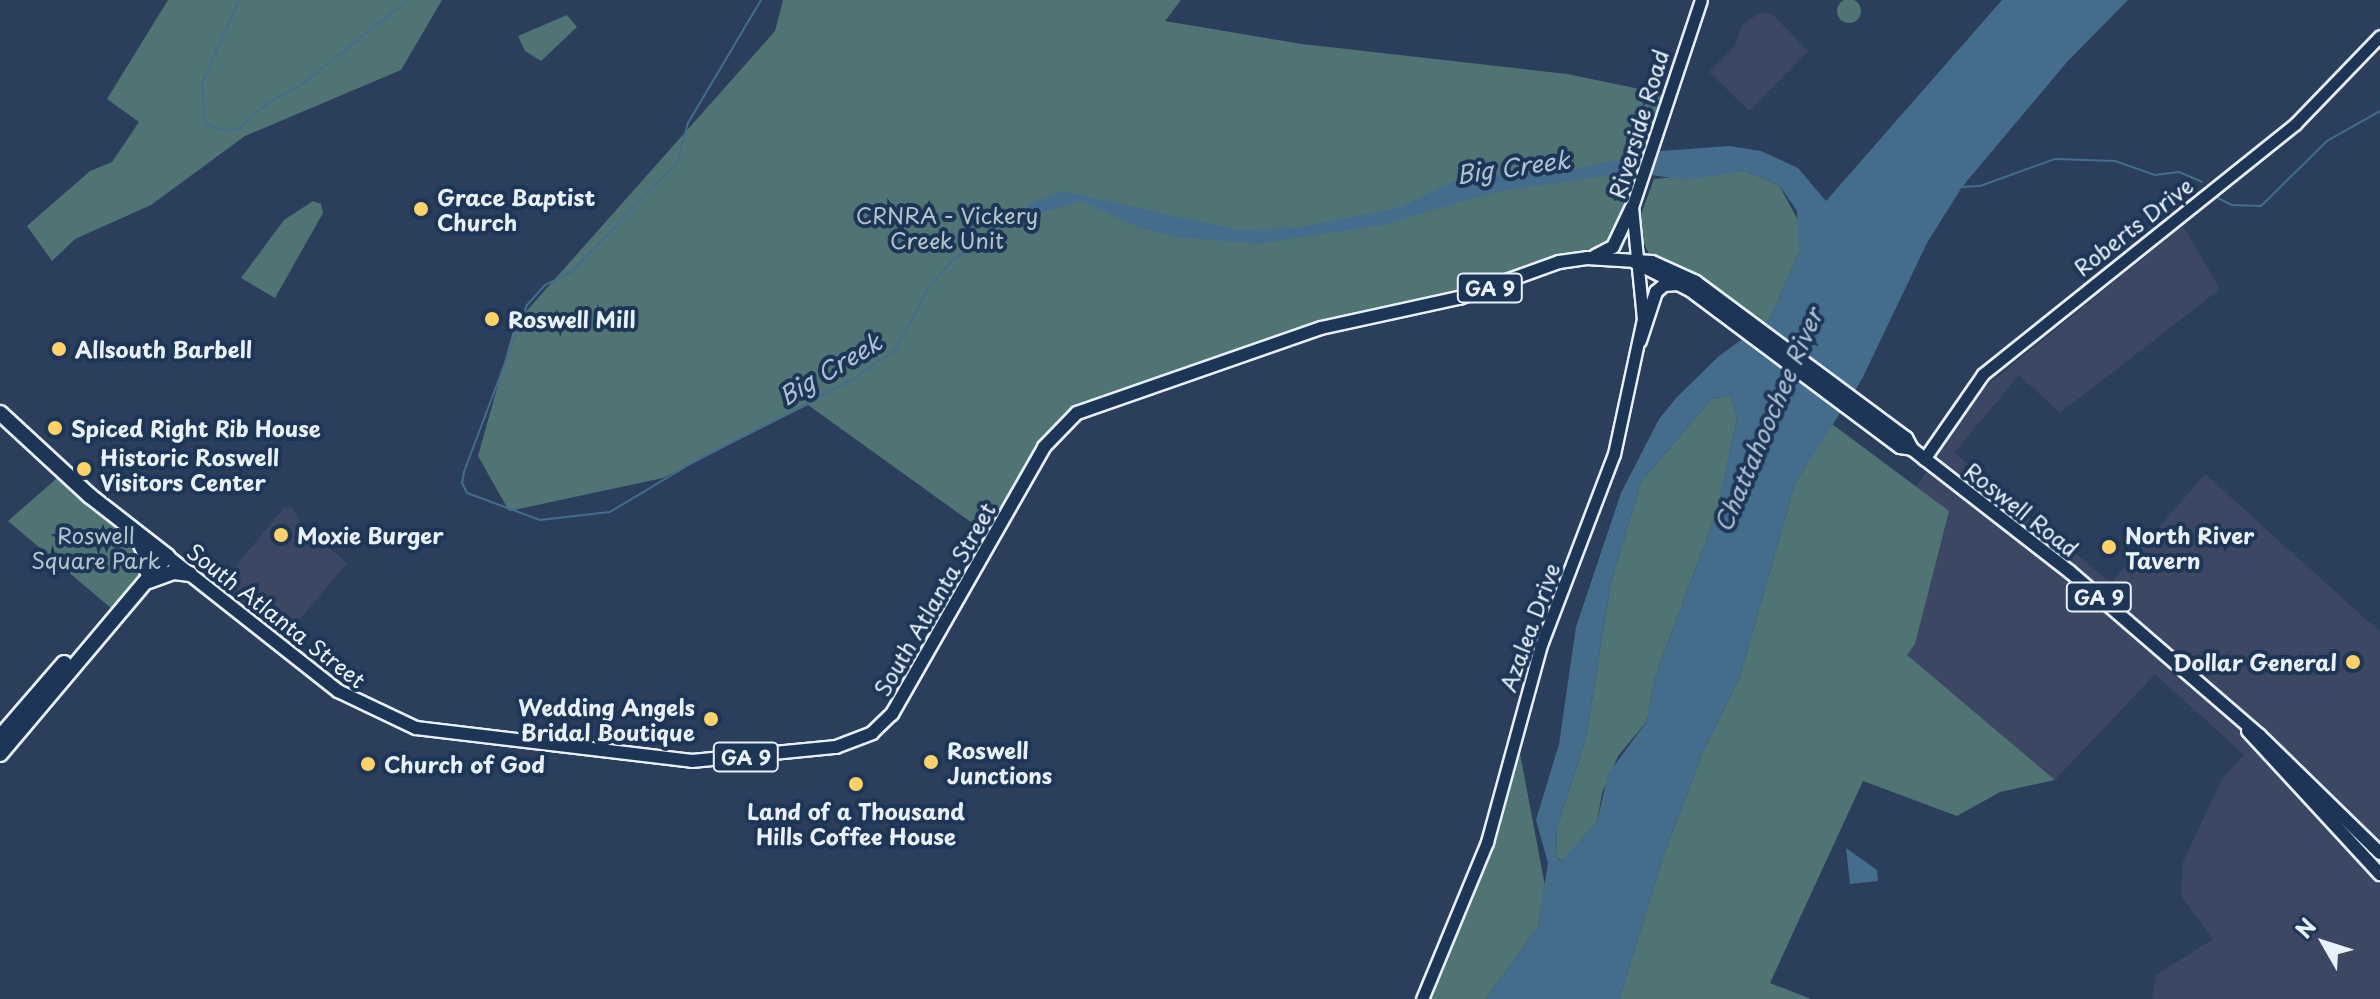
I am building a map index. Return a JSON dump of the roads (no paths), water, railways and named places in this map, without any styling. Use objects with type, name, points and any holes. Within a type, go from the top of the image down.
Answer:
[{"type":"highway","name":"GA 9","points":[[0,413],[133,530],[165,554]]},
{"type":"highway","points":[[133,530],[146,554],[147,571]]},
{"type":"highway","points":[[0,737],[165,554]]},
{"type":"highway","points":[[0,754],[165,554]]},
{"type":"highway","points":[[139,588],[165,573],[190,574]]},
{"type":"main road","points":[[1587,258],[1613,247],[1632,207]]},
{"type":"main road","name":"South Atlanta Street","points":[[165,554],[338,691],[372,712],[416,728],[692,761],[836,747],[872,733],[892,714],[1044,447],[1077,413],[1321,328],[1459,298],[1545,267],[1587,258],[1668,268],[1703,293]]},
{"type":"main road","name":"South Atlanta Street","points":[[1636,263],[1703,293]]},
{"type":"main road","points":[[1640,341],[1656,292],[1664,285],[1679,284]]},
{"type":"main road","name":"Roswell Road","points":[[1703,293],[1863,411],[1906,438],[1912,449],[1924,459],[2070,572],[2380,853]]},
{"type":"main road","name":"Roswell Road","points":[[2248,731],[2379,874]]},
{"type":"street","name":"Riverside Road","points":[[1636,263],[1632,207],[1701,0]]},
{"type":"street","name":"Roberts Drive","points":[[1924,459],[1983,374],[2295,124],[2380,36]]},
{"type":"street","name":"Azalea Drive","points":[[1422,999],[1487,842],[1533,669],[1604,486],[1640,341],[1643,307],[1636,263]]},
{"type":"water","name":"Chattahoochee River","points":[[2002,0],[2128,0],[2067,62],[1962,187],[1927,243],[1862,379],[1795,483],[1740,676],[1704,750],[1665,851],[1619,999],[1486,999],[1538,927],[1548,863],[1536,820],[1559,744],[1576,627],[1621,493],[1659,419],[1677,397],[1719,356],[1770,319],[1799,252],[1797,211],[1779,185],[1745,171],[1684,180],[1632,172],[1495,192],[1382,225],[1259,244],[1178,237],[1140,228],[1081,201],[1035,215],[1027,205],[1062,191],[1238,230],[1296,228],[1399,208],[1460,178],[1574,169],[1661,151],[1729,146],[1761,151],[1798,168],[1826,201]],"holes":[[[1731,395],[1737,418],[1718,509],[1655,677],[1647,721],[1608,774],[1597,822],[1561,861],[1556,856],[1557,828],[1586,737],[1611,582],[1641,482],[1711,399]]]},
{"type":"water","points":[[1846,848],[1877,870],[1878,881],[1850,884]]},
{"type":"waterway","name":"Big Creek","points":[[239,0],[202,84],[205,124],[225,130],[239,128],[265,105],[305,82],[408,0]]},
{"type":"waterway","name":"Big Creek","points":[[761,0],[688,123],[677,163],[571,272],[545,285],[527,305],[464,472],[462,483],[467,493],[540,520],[610,512],[690,464],[853,379],[896,349],[930,285],[955,258],[1033,208]]},
{"type":"waterway","points":[[2216,197],[2232,205],[2261,206],[2327,141],[2380,111]]},
{"type":"waterway","points":[[1961,187],[1980,186],[2055,159],[2115,161],[2155,175],[2179,172],[2202,182]]},
{"type":"place","name":"Grace Baptist Church","points":[[421,209]]},
{"type":"place","name":"Roswell Mill","points":[[492,319]]},
{"type":"place","name":"Allsouth Barbell","points":[[59,349]]},
{"type":"place","name":"Spiced Right Rib House","points":[[55,428]]},
{"type":"place","name":"Historic Roswell Visitors Center","points":[[84,469]]},
{"type":"place","name":"Moxie Burger","points":[[281,535]]},
{"type":"place","name":"North River Tavern","points":[[2109,547]]},
{"type":"place","name":"Dollar General","points":[[2353,662]]},
{"type":"place","name":"Wedding Angels Bridal Boutique","points":[[711,719]]},
{"type":"place","name":"Roswell Junctions","points":[[931,762]]},
{"type":"place","name":"Church of God","points":[[368,764]]},
{"type":"place","name":"Land of a Thousand Hills Coffee House","points":[[856,784]]},
{"type":"park label","name":"CRNRA - Vickery Creek Unit","points":[[947,226]]},
{"type":"park label","name":"Roswell Square Park","points":[[96,546]]}]
